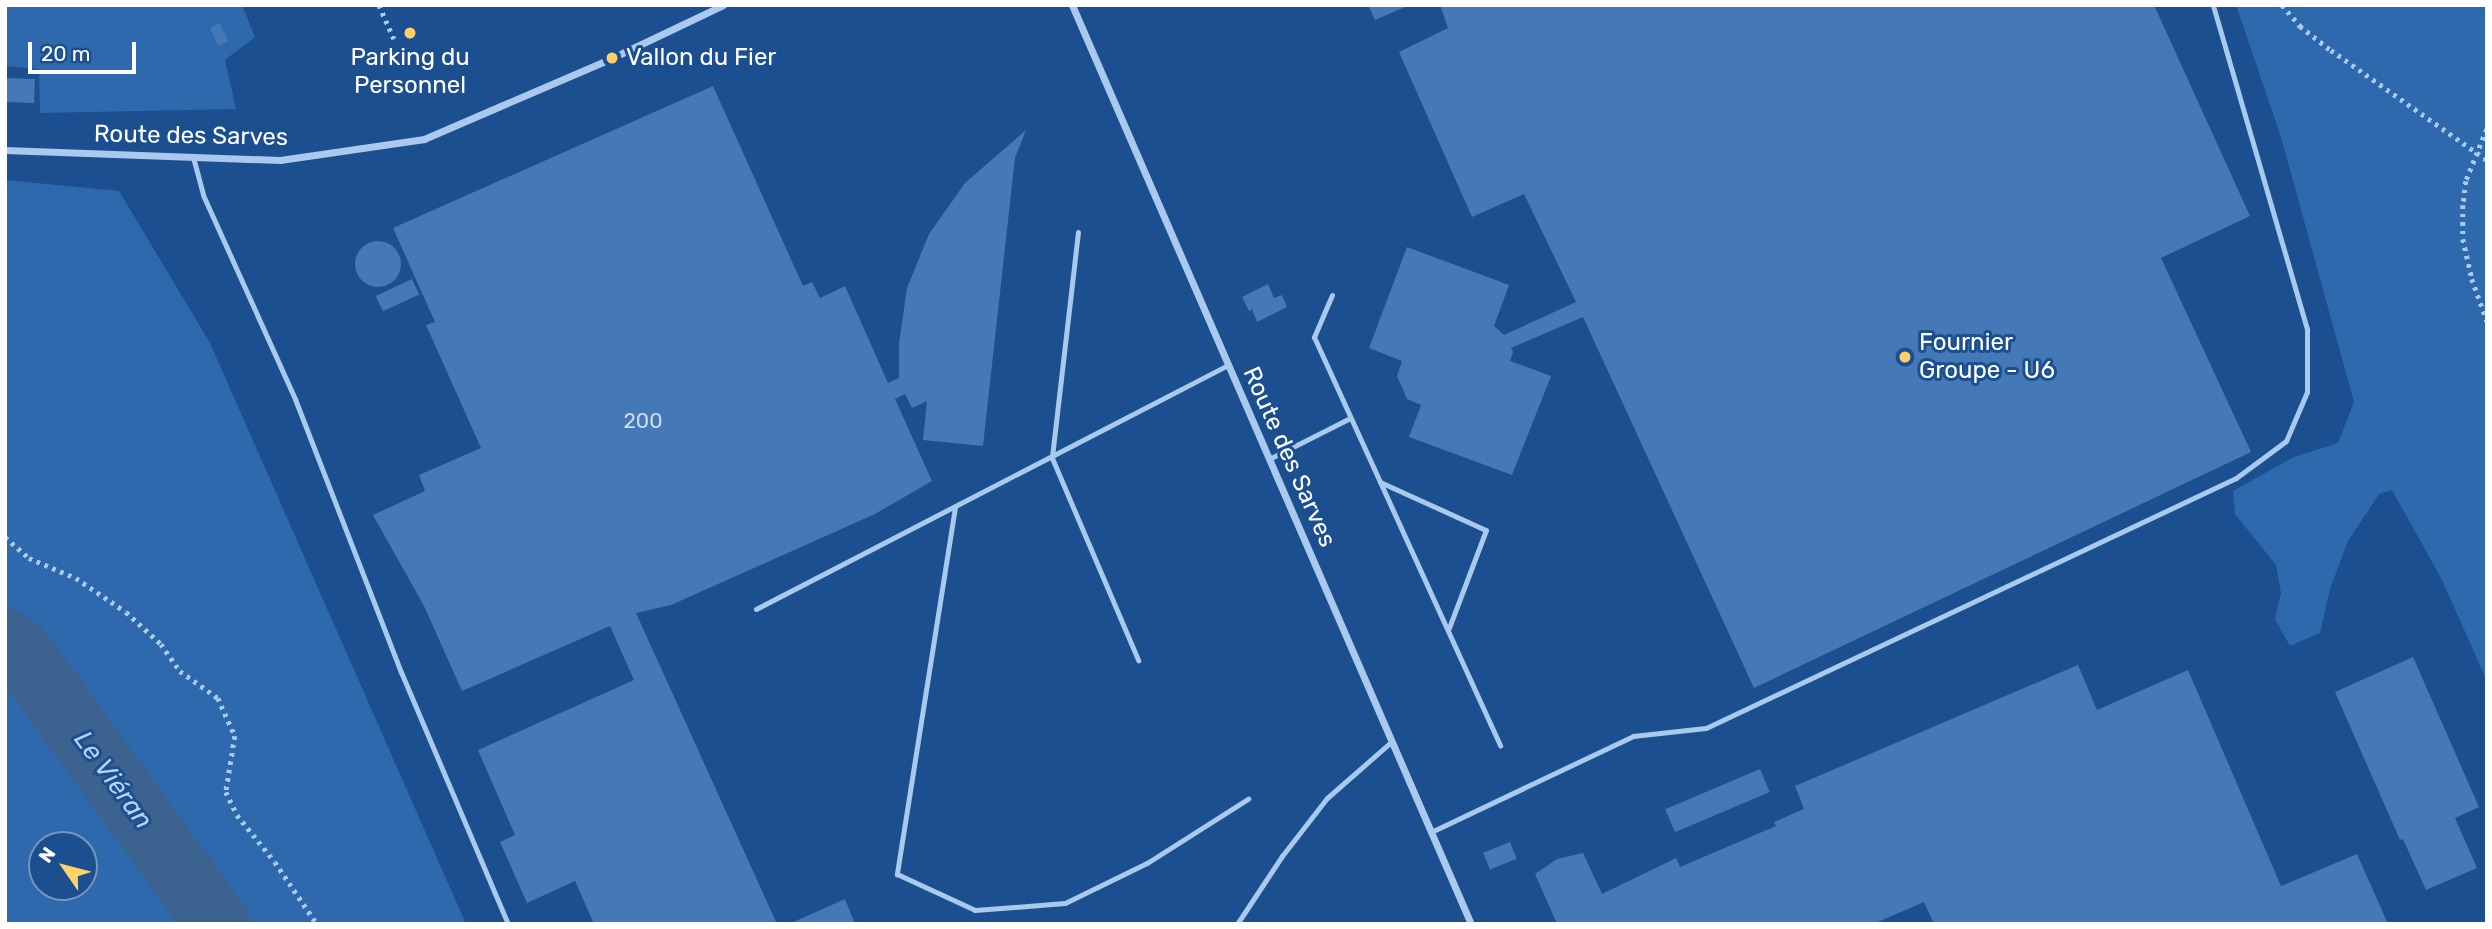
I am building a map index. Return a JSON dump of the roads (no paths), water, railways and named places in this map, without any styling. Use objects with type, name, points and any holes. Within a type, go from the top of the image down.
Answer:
[{"type":"street","name":"Route des Sarves","points":[[5,150],[281,160],[424,139],[612,58],[723,5]]},
{"type":"street","name":"Route des Sarves","points":[[1072,5],[1471,924]]},
{"type":"lane","points":[[1432,832],[1633,736],[1706,728],[2236,478],[2286,441],[2308,392],[2307,329],[2213,5]]},
{"type":"lane","points":[[193,157],[203,194],[295,399],[401,672],[508,924]]},
{"type":"lane","points":[[1078,232],[1052,458],[1138,660]]},
{"type":"lane","points":[[1332,295],[1314,337],[1500,746]]},
{"type":"lane","points":[[756,609],[1228,365]]},
{"type":"lane","points":[[1269,459],[1350,418]]},
{"type":"lane","points":[[1380,482],[1486,530],[1448,629]]},
{"type":"lane","points":[[955,508],[897,874],[975,910],[1065,903],[1147,863],[1248,799]]},
{"type":"lane","points":[[1237,924],[1282,856],[1327,798],[1392,741]]},
{"type":"waterway","name":"Le Viéran","points":[[5,641],[19,650],[217,924]]},
{"type":"place","name":"Parking du Personnel","points":[[410,33]]},
{"type":"place","name":"Vallon du Fier","points":[[612,58]]},
{"type":"place","name":"Fournier Groupe - U6","points":[[1905,357]]}]
